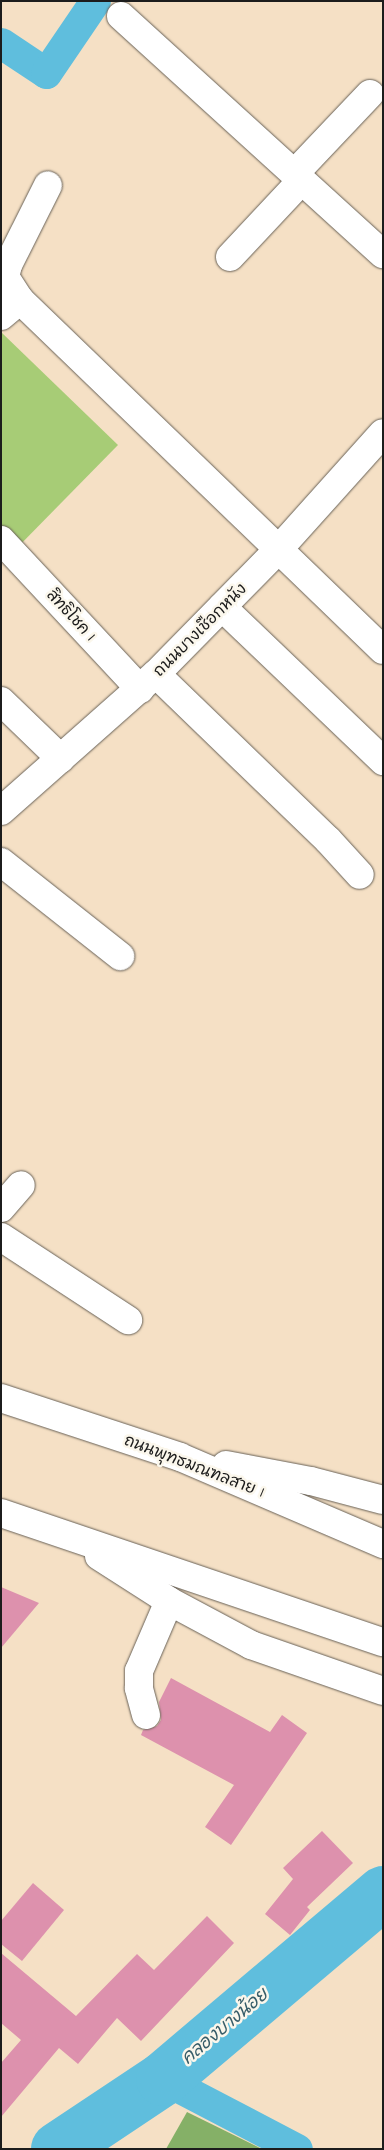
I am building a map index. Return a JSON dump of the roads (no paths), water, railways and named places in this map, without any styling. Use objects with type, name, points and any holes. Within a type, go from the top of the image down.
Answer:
[{"type":"street","points":[[121,16],[383,254]]},
{"type":"street","points":[[230,257],[370,94]]},
{"type":"street","points":[[48,186],[5,277],[11,308],[278,550],[383,650]]},
{"type":"street","name":"ถนนบางเชือกหนัง","points":[[1,811],[148,682],[278,550],[383,433]]},
{"type":"street","name":"สิทธิโชค 1","points":[[1,540],[148,682],[328,840],[360,875]]},
{"type":"street","points":[[222,607],[383,760]]},
{"type":"street","points":[[1,701],[60,759]]},
{"type":"street","points":[[1,862],[120,956]]},
{"type":"street","points":[[1,1208],[21,1186]]},
{"type":"street","points":[[1,1237],[128,1320]]},
{"type":"street","name":"ถนนพุทธมณฑลสาย 1","points":[[1,1398],[180,1457],[383,1544]]},
{"type":"street","points":[[180,1457],[311,1481],[383,1500]]},
{"type":"street","points":[[1,1513],[376,1640]]},
{"type":"street","points":[[63,1533],[168,1601],[251,1646],[383,1691]]},
{"type":"street","points":[[146,1715],[139,1688],[139,1671],[168,1601]]},
{"type":"waterway","points":[[1,43],[46,73],[95,1]]},
{"type":"waterway","name":"คลองบางน้อย","points":[[58,2149],[163,2079],[383,1893]]},
{"type":"waterway","points":[[163,2079],[297,2149]]}]
